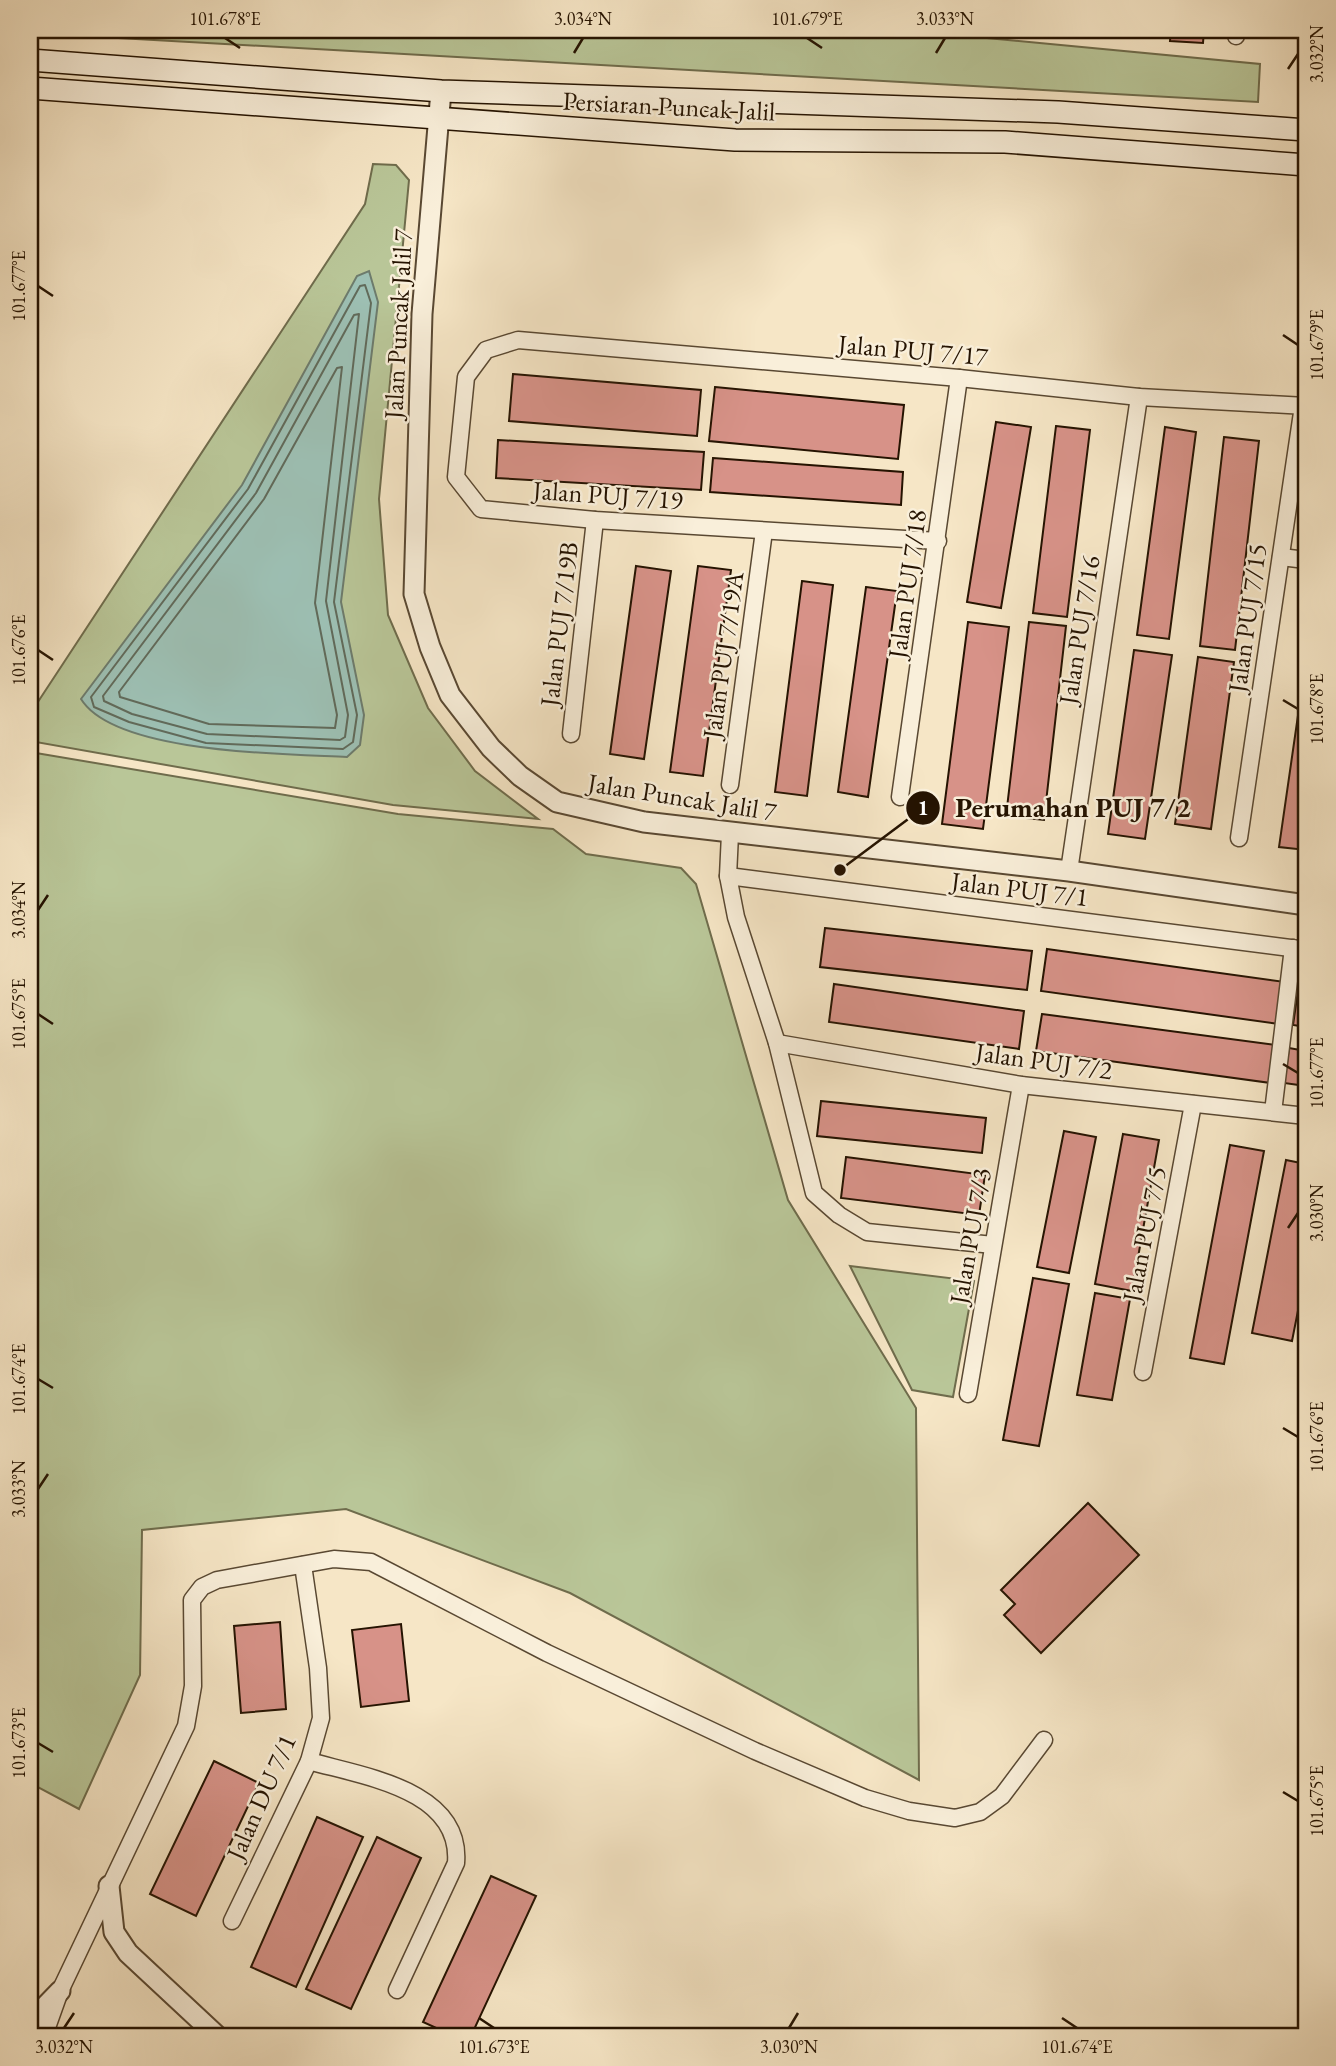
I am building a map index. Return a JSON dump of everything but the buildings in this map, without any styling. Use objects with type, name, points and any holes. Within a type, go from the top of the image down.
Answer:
[{"type":"main road","name":"Persiaran Puncak Jalil","points":[[30,60],[441,91],[1058,112],[1306,130]]},
{"type":"main road","name":"Persiaran Puncak Jalil","points":[[30,88],[735,140],[1005,142],[1306,165]]},
{"type":"street","name":"Jalan Puncak Jalil 7","points":[[441,91],[422,314],[414,594],[450,695],[491,748],[520,776],[558,802],[644,822],[1069,871],[1306,905]]},
{"type":"street","name":"Jalan PUJ 7/17","points":[[518,340],[959,378],[1139,397],[1305,406]]},
{"type":"street","name":"Jalan PUJ 7/19","points":[[518,340],[486,350],[466,377],[456,477],[481,509],[595,520],[939,541]]},
{"type":"street","name":"Jalan PUJ 7/18","points":[[900,797],[939,541],[959,378]]},
{"type":"street","name":"Jalan PUJ 7/16","points":[[1069,871],[1139,397]]},
{"type":"street","name":"Jalan PUJ 7/15","points":[[1239,838],[1305,406]]},
{"type":"street","name":"Jalan PUJ 7/19B","points":[[571,734],[595,520]]},
{"type":"street","name":"Jalan PUJ 7/19A","points":[[730,785],[764,531]]},
{"type":"street","points":[[1281,557],[1306,559]]},
{"type":"street","points":[[730,834],[728,876],[736,917],[777,1043],[814,1194],[839,1215],[867,1232],[993,1245]]},
{"type":"street","name":"Jalan PUJ 7/1","points":[[728,876],[1299,949]]},
{"type":"street","points":[[1273,1112],[1299,949]]},
{"type":"street","name":"Jalan PUJ 7/2","points":[[777,1043],[1021,1085],[1306,1116]]},
{"type":"street","name":"Jalan PUJ 7/3","points":[[968,1394],[1021,1085]]},
{"type":"street","name":"Jalan PUJ 7/5","points":[[1143,1372],[1193,1104]]},
{"type":"street","points":[[44,2036],[60,1991],[186,1726],[193,1686],[190,1615],[195,1592],[216,1580],[342,1559],[371,1562],[547,1653],[755,1751],[865,1798],[909,1811],[955,1818],[980,1812],[1002,1796],[1044,1740]]},
{"type":"street","name":"Jalan DU 7/1","points":[[232,1921],[309,1761],[321,1718],[318,1668],[303,1565]]},
{"type":"street","points":[[309,1761],[398,1786],[437,1812],[450,1828],[457,1846],[456,1863],[397,1990]]},
{"type":"street","points":[[109,1886],[114,1932],[128,1953],[217,2036]]},
{"type":"street","points":[[30,2022],[60,1991]]},
{"type":"green space","points":[[30,30],[903,30],[1260,64],[1258,102],[30,33]]},
{"type":"green space","points":[[373,164],[396,165],[409,180],[379,499],[388,615],[428,708],[475,771],[538,819],[393,805],[30,741],[30,714],[365,204]]},
{"type":"green space","points":[[30,752],[398,814],[553,829],[586,854],[681,868],[696,884],[788,1200],[916,1408],[919,1780],[570,1593],[346,1509],[142,1530],[140,1675],[79,1809],[30,1783]]},
{"type":"green space","points":[[850,1266],[974,1281],[953,1397],[912,1390]]},
{"type":"water","points":[[369,271],[378,302],[341,602],[364,715],[360,745],[347,757],[204,748],[128,731],[100,717],[81,699],[242,485],[357,276]]},
{"type":"place","name":"Perumahan PUJ 7/2","points":[[840,870]]}]
